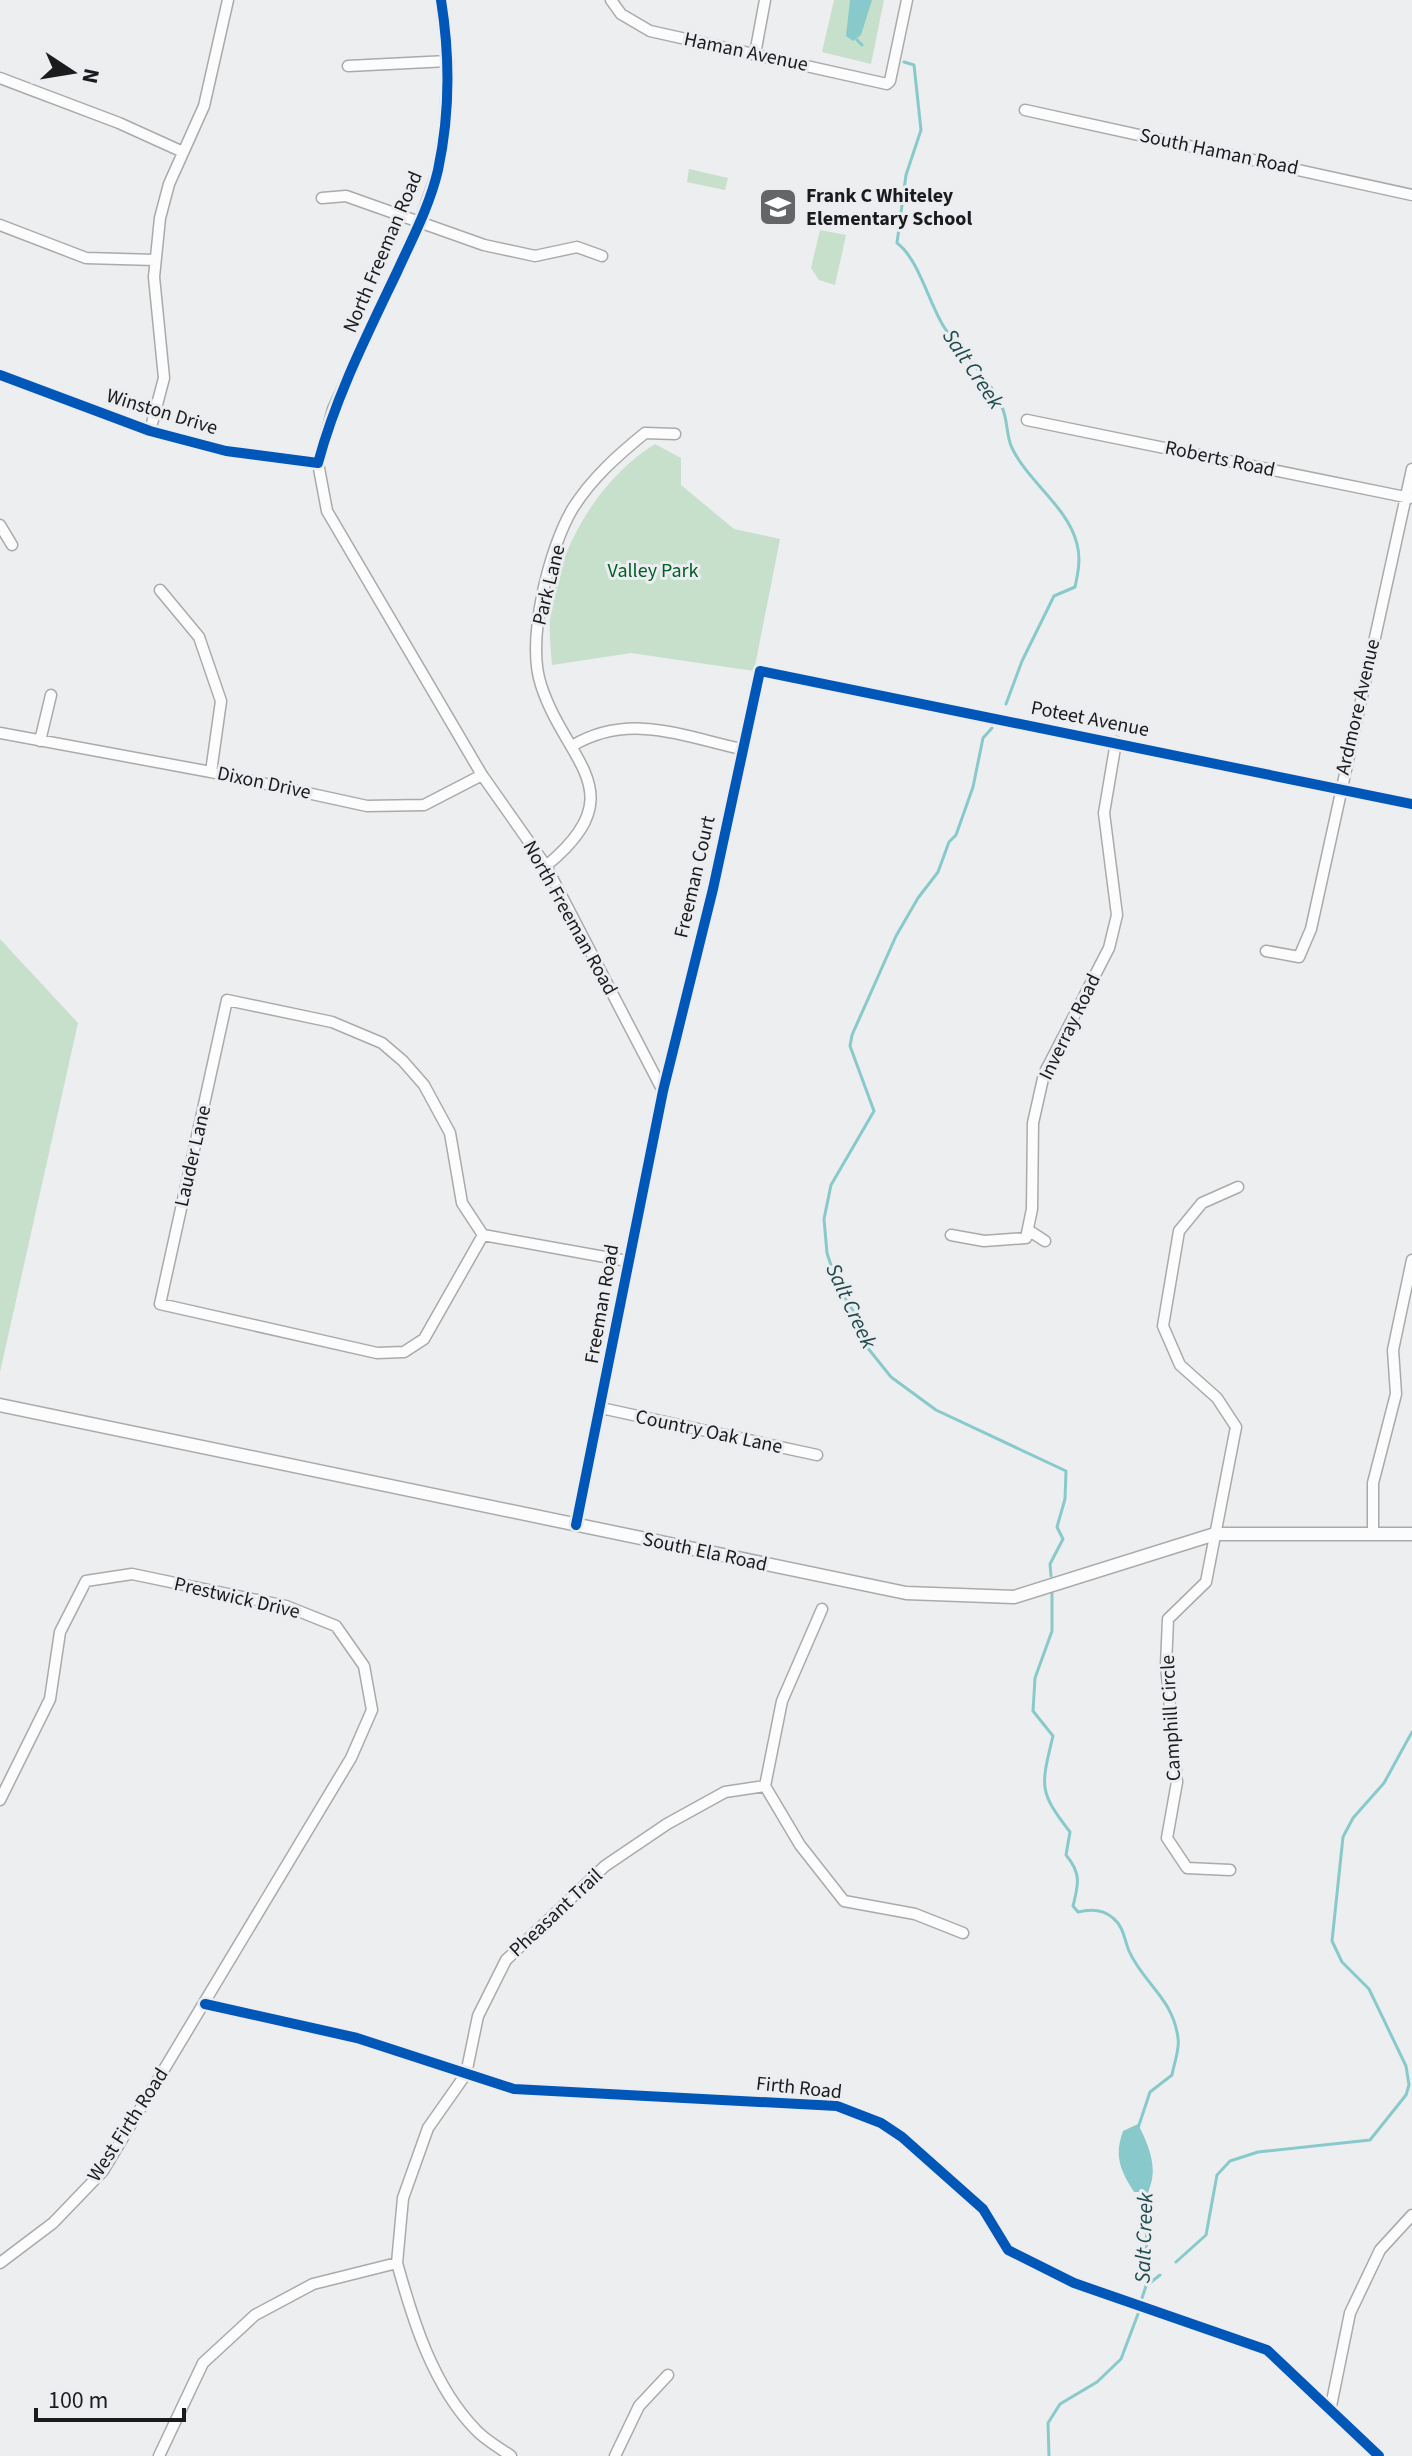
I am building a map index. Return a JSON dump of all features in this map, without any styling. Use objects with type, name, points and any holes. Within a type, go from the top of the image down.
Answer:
[{"type":"main road","name":"South Ela Road","points":[[0,1405],[906,1593],[1014,1597],[1215,1534],[1412,1534]]},
{"type":"street","points":[[150,431],[164,378],[155,260],[163,203],[208,95],[228,0]]},
{"type":"street","name":"North Freeman Road","points":[[441,0],[448,61],[445,127],[437,173],[419,224],[333,409],[318,463],[327,511],[482,775],[546,866],[663,1091]]},
{"type":"street","name":"Haman Avenue","points":[[611,0],[621,14],[638,27],[887,84],[907,0]]},
{"type":"street","points":[[755,54],[765,0]]},
{"type":"street","points":[[348,66],[448,61]]},
{"type":"street","points":[[0,78],[119,123],[183,152]]},
{"type":"street","name":"South Haman Road","points":[[1025,110],[1412,195]]},
{"type":"street","points":[[322,198],[346,196],[484,245],[535,256],[577,247],[602,256]]},
{"type":"street","points":[[0,225],[86,258],[155,260]]},
{"type":"street","name":"Winston Drive","points":[[0,375],[150,431],[226,451],[318,463]]},
{"type":"street","name":"Roberts Road","points":[[1027,420],[1409,498]]},
{"type":"street","name":"Park Lane","points":[[546,866],[569,846],[588,815],[590,791],[572,746],[540,684],[537,620],[551,561],[573,509],[609,462],[645,433],[675,434]]},
{"type":"street","name":"Ardmore Avenue","points":[[1266,951],[1299,957],[1311,929],[1340,789],[1409,498],[1412,469]]},
{"type":"street","points":[[0,525],[12,545]]},
{"type":"street","points":[[160,590],[199,637],[221,701],[211,772]]},
{"type":"street","name":"Poteet Avenue","points":[[760,671],[1412,804]]},
{"type":"street","name":"Freeman Court","points":[[663,1091],[713,889],[760,671]]},
{"type":"street","points":[[40,741],[51,695]]},
{"type":"street","points":[[572,746],[617,727],[636,726],[741,749]]},
{"type":"street","name":"Dixon Drive","points":[[0,733],[211,772],[367,806],[424,805],[482,775]]},
{"type":"street","name":"Inverray Road","points":[[1028,1230],[1032,1209],[1033,1123],[1044,1074],[1109,948],[1117,915],[1104,813],[1116,742]]},
{"type":"street","name":"Lauder Lane","points":[[227,1000],[332,1022],[382,1043],[403,1061],[424,1085],[450,1133],[462,1203],[483,1235],[424,1339],[404,1352],[377,1353],[160,1304],[227,1000]]},
{"type":"street","name":"Freeman Road","points":[[576,1525],[663,1091]]},
{"type":"street","points":[[1215,1534],[1236,1427],[1217,1398],[1180,1365],[1163,1326],[1179,1231],[1202,1203],[1238,1187]]},
{"type":"street","points":[[951,1235],[984,1241],[1026,1238],[1028,1230],[1045,1241]]},
{"type":"street","points":[[483,1235],[627,1261]]},
{"type":"street","points":[[1373,1532],[1373,1483],[1396,1394],[1393,1350],[1412,1260]]},
{"type":"street","name":"Country Oak Lane","points":[[601,1408],[817,1455]]},
{"type":"street","name":"Camphill Circle","points":[[1215,1534],[1206,1582],[1168,1619],[1166,1665],[1177,1782],[1167,1838],[1187,1868],[1230,1870]]},
{"type":"street","name":"Prestwick Drive","points":[[0,1800],[50,1699],[60,1632],[86,1581],[132,1574],[286,1606],[336,1626],[364,1666],[372,1710],[351,1758],[205,2004]]},
{"type":"street","points":[[822,1609],[782,1701],[765,1786],[800,1845],[844,1901],[915,1914],[963,1933]]},
{"type":"street","name":"Pheasant Trail","points":[[397,2263],[403,2198],[428,2128],[466,2074],[478,2016],[506,1960],[605,1866],[667,1824],[725,1792],[765,1786]]},
{"type":"street","name":"Firth Road","points":[[205,2004],[357,2038],[514,2089],[837,2106],[881,2123],[902,2137],[983,2209],[1008,2250],[1074,2283],[1267,2350],[1379,2456]]},
{"type":"street","name":"West Firth Road","points":[[0,2263],[45,2230],[103,2171],[205,2004]]},
{"type":"street","points":[[1330,2411],[1350,2313],[1380,2250],[1412,2215]]},
{"type":"street","points":[[159,2456],[203,2363],[255,2315],[313,2284],[397,2263],[414,2323],[440,2380],[476,2431],[511,2456]]},
{"type":"street","points":[[615,2456],[639,2406],[668,2375]]},
{"type":"green space","points":[[834,0],[884,0],[871,64],[822,52]]},
{"type":"green space","points":[[689,169],[728,178],[725,190],[687,182]]},
{"type":"green space","points":[[820,230],[846,235],[835,285],[819,280],[811,268]]},
{"type":"green space","name":"Valley Park","points":[[655,444],[681,458],[681,485],[734,529],[780,539],[754,671],[631,653],[552,665],[550,626],[554,595],[570,545],[583,520],[615,477]]},
{"type":"green space","points":[[0,939],[78,1023],[0,1372]]},
{"type":"water","points":[[850,0],[872,0],[861,35],[853,41],[846,36]]},
{"type":"water","points":[[1138,2124],[1153,2166],[1148,2192],[1134,2192],[1120,2163],[1123,2131]]},
{"type":"waterway","name":"Salt Creek","points":[[857,40],[862,45]]},
{"type":"waterway","name":"Salt Creek","points":[[904,62],[914,65],[921,130],[906,175],[897,243],[911,259],[944,327],[997,396],[1012,448],[1065,518],[1078,550],[1075,587],[1054,596],[1022,661],[1006,704]]},
{"type":"waterway","name":"Salt Creek","points":[[992,728],[983,738],[973,787],[956,835],[949,842],[938,872],[918,898],[896,936],[852,1035],[850,1046],[874,1111],[831,1185],[824,1219],[827,1253],[838,1287],[859,1320],[867,1347],[891,1377],[936,1410],[1066,1471],[1065,1499],[1057,1527],[1063,1539],[1050,1564],[1051,1576]]},
{"type":"waterway","name":"Salt Creek","points":[[1052,1594],[1052,1631],[1035,1678],[1033,1711],[1053,1736],[1045,1787],[1052,1807],[1070,1832],[1066,1855],[1077,1879],[1073,1906],[1078,1912],[1101,1911],[1117,1922],[1135,1962],[1170,2012],[1178,2038],[1172,2075],[1150,2092],[1138,2128]]},
{"type":"waterway","points":[[1176,2262],[1206,2235],[1217,2175],[1230,2161],[1258,2152],[1370,2140],[1406,2095],[1409,2085],[1406,2066],[1369,1989],[1342,1962],[1332,1941],[1343,1837],[1353,1818],[1384,1783],[1412,1732]]},
{"type":"waterway","name":"Salt Creek","points":[[1142,2298],[1146,2286],[1147,2190]]},
{"type":"waterway","points":[[1146,2286],[1160,2275]]},
{"type":"waterway","name":"Salt Creek","points":[[1049,2456],[1048,2423],[1060,2404],[1097,2382],[1121,2359],[1138,2314]]},
{"type":"cycle path","points":[[0,375],[150,431],[226,451],[318,463],[343,390],[435,183],[445,128],[447,85],[441,0]]},
{"type":"cycle path","points":[[576,1525],[663,1091],[713,889],[760,671],[1412,804]]},
{"type":"cycle path","points":[[205,2004],[357,2038],[514,2089],[837,2106],[881,2123],[902,2137],[983,2209],[1008,2250],[1074,2283],[1267,2350],[1379,2456]]},
{"type":"place","name":"Frank C Whiteley Elementary School","points":[[778,207]]}]
